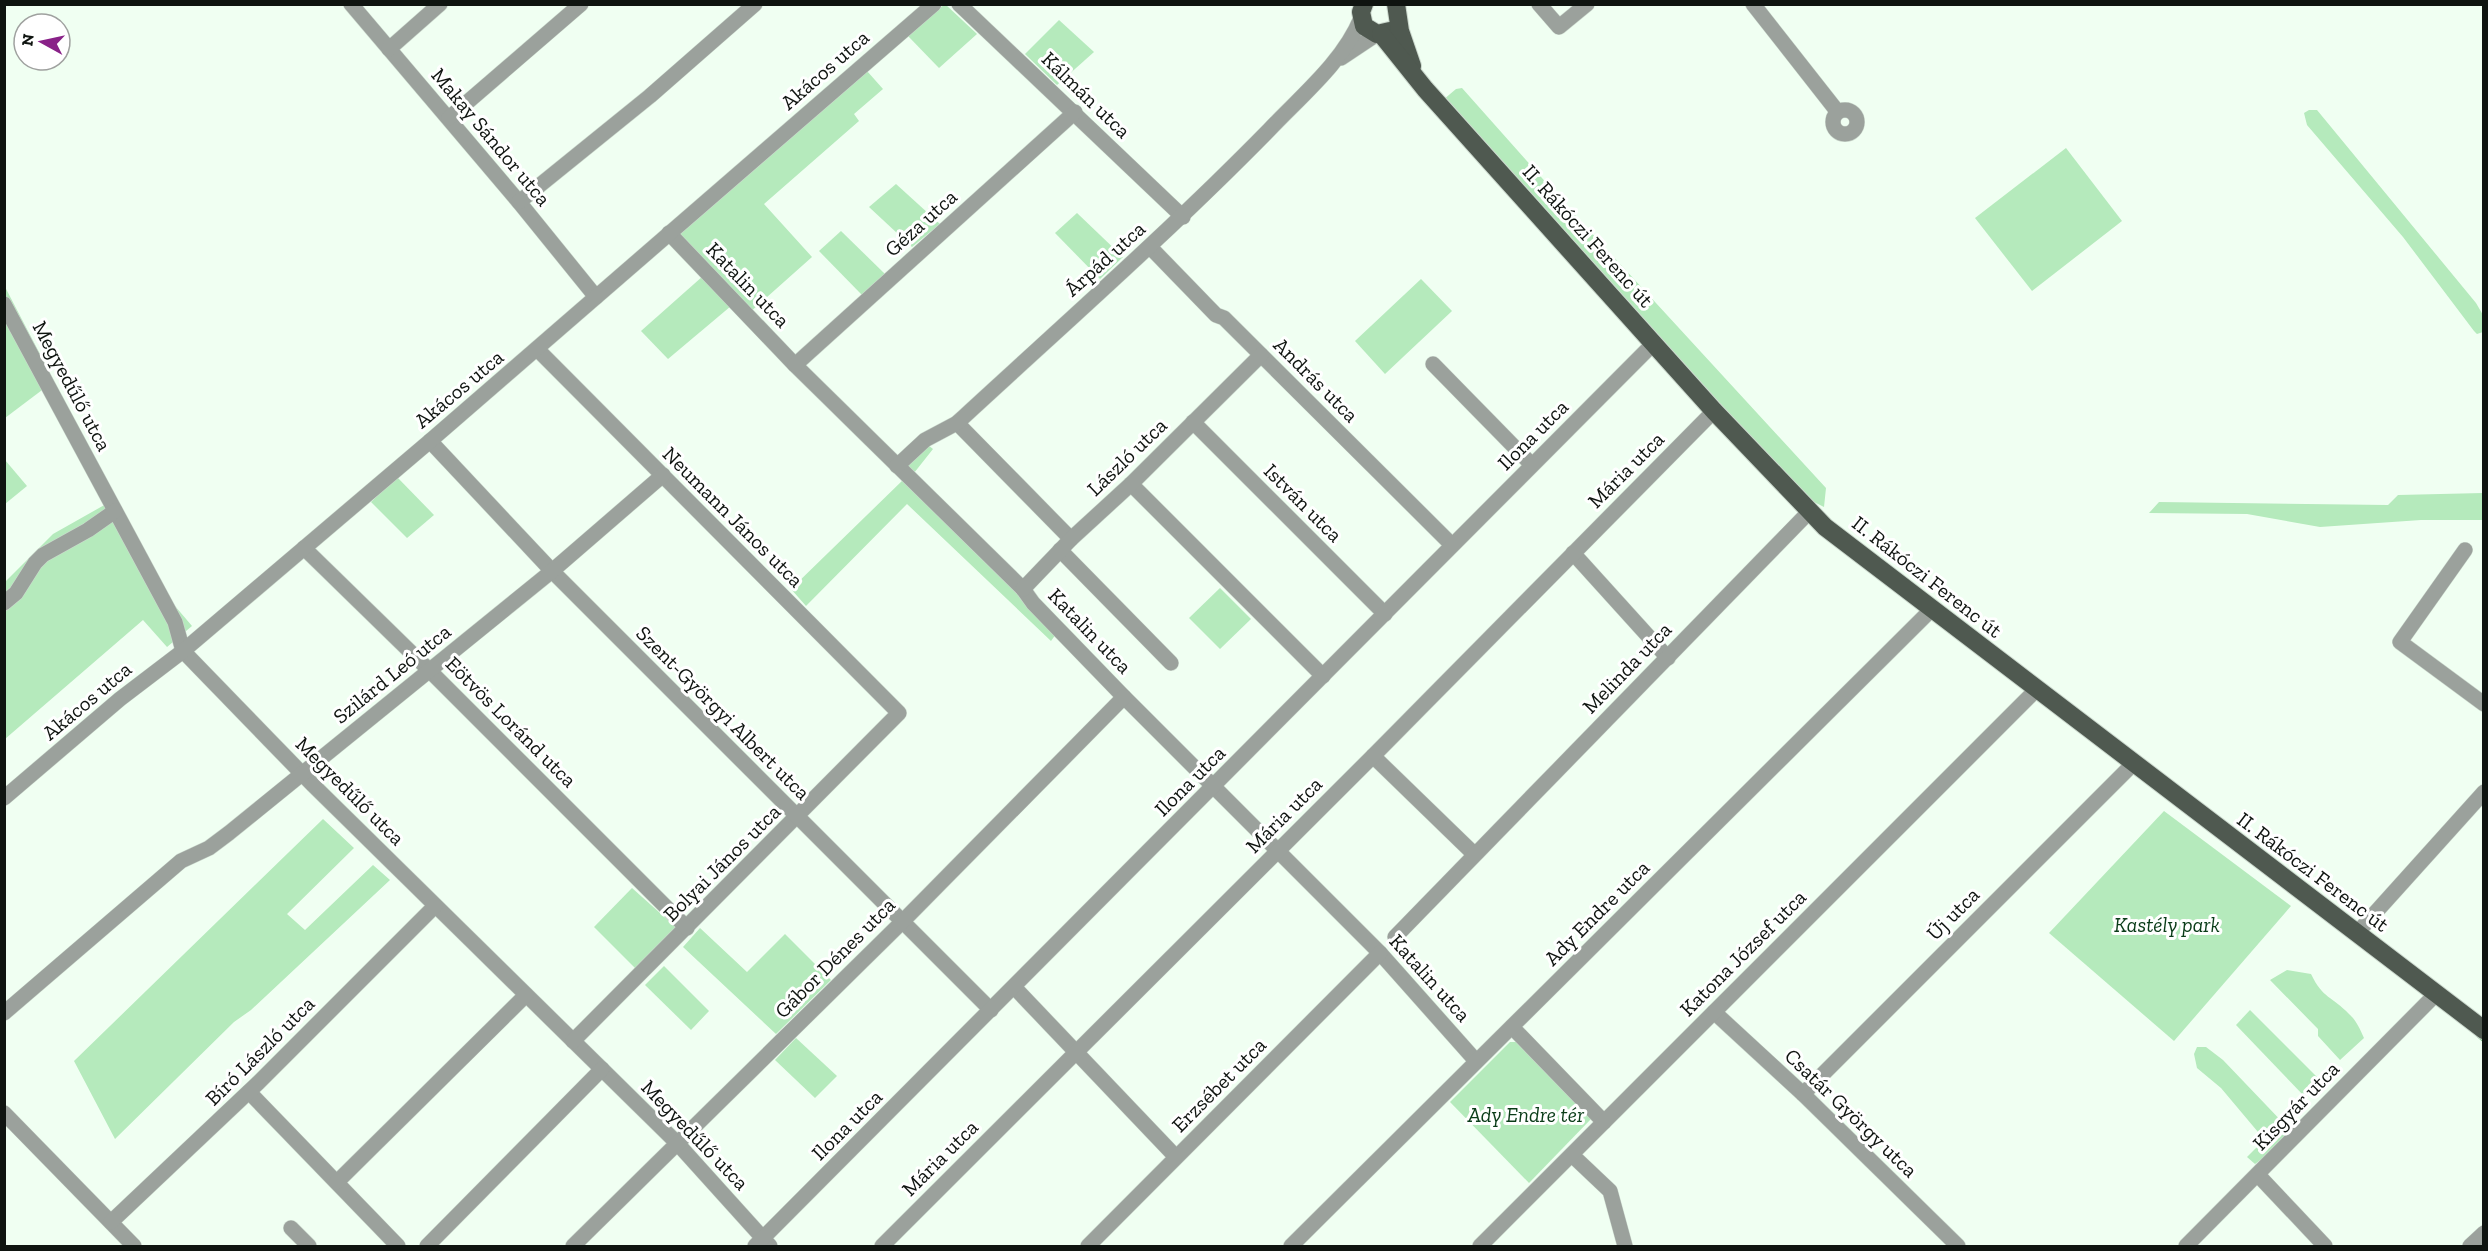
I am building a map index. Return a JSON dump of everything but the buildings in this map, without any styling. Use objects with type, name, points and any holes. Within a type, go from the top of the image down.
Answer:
[{"type":"main road","name":"II. Rákóczi Ferenc út","points":[[1360,10],[1370,31],[1379,34],[1389,32],[1398,9]]},
{"type":"main road","name":"II. Rákóczi Ferenc út","points":[[1398,9],[1408,58],[1417,79]]},
{"type":"main road","name":"II. Rákóczi Ferenc út","points":[[1379,34],[1714,411],[1842,541],[2484,1030]]},
{"type":"street","name":"Makay Sándor utca","points":[[351,4],[449,118],[596,297]]},
{"type":"street","points":[[389,49],[440,4]]},
{"type":"street","points":[[449,118],[581,4]]},
{"type":"street","points":[[519,202],[650,96],[755,4]]},
{"type":"street","name":"Akácos utca","points":[[4,798],[120,699],[183,651],[430,441],[934,4]]},
{"type":"street","name":"Kálmán utca","points":[[959,4],[1183,217]]},
{"type":"street","points":[[1539,4],[1559,27],[1587,4]]},
{"type":"street","points":[[1753,4],[1837,111]]},
{"type":"street","name":"Árpád utca","points":[[897,466],[925,440],[957,423],[1183,217],[1329,67],[1355,32],[1360,10]]},
{"type":"street","name":"Árpád utca","points":[[1329,67],[1379,34]]},
{"type":"street","name":"Géza utca","points":[[795,365],[1075,112]]},
{"type":"street","name":"Katalin utca","points":[[669,233],[795,365],[1023,589],[1033,603],[1124,697],[1380,953],[1476,1061]]},
{"type":"street","name":"András utca","points":[[1149,248],[1216,315],[1224,318],[1452,545]]},
{"type":"street","name":"Megyedűlő utca","points":[[4,304],[175,622],[183,651],[302,774],[677,1143],[762,1244]]},
{"type":"street","name":"Ilona utca","points":[[762,1244],[991,1010],[1654,343]]},
{"type":"street","name":"Neumann János utca","points":[[537,349],[899,713]]},
{"type":"street","name":"László utca","points":[[1023,589],[1066,544],[1131,484],[1261,356]]},
{"type":"street","points":[[1432,364],[1532,465]]},
{"type":"street","name":"Mária utca","points":[[882,1246],[1373,756],[1714,411]]},
{"type":"street","name":"István utca","points":[[1192,422],[1385,614]]},
{"type":"street","points":[[957,423],[1171,663]]},
{"type":"street","name":"Szent-Györgyi Albert utca","points":[[430,441],[552,571],[901,923],[991,1010]]},
{"type":"street","name":"Szilárd Leó utca","points":[[4,1013],[181,861],[209,848],[302,774],[552,571],[663,475]]},
{"type":"street","points":[[1131,484],[1323,676]]},
{"type":"street","points":[[4,603],[16,593],[35,563],[43,555],[88,530],[115,511]]},
{"type":"street","name":"Melinda utca","points":[[1395,937],[1810,511]]},
{"type":"street","name":"Eötvös Loránd utca","points":[[304,548],[687,928]]},
{"type":"street","points":[[2465,550],[2400,642],[2484,704]]},
{"type":"street","points":[[1573,553],[1668,658]]},
{"type":"street","name":"Ady Endre utca","points":[[1291,1246],[1932,609]]},
{"type":"street","name":"Katona József utca","points":[[1480,1246],[2036,690]]},
{"type":"street","name":"Gábor Dénes utca","points":[[573,1246],[901,923],[1124,697]]},
{"type":"street","name":"Bolyai János utca","points":[[573,1041],[899,713]]},
{"type":"street","points":[[1373,756],[1474,854]]},
{"type":"street","name":"Új utca","points":[[1803,1094],[2133,763]]},
{"type":"street","points":[[2357,933],[2484,792]]},
{"type":"street","name":"Bíró László utca","points":[[111,1222],[249,1092],[435,906]]},
{"type":"street","name":"Erzsébet utca","points":[[1088,1246],[1380,953]]},
{"type":"street","points":[[1014,987],[1176,1157]]},
{"type":"street","name":"Kisgyár utca","points":[[2186,1246],[2436,994]]},
{"type":"street","points":[[337,1182],[526,995]]},
{"type":"street","name":"Csatár György utca","points":[[1714,1012],[1803,1094],[1958,1246]]},
{"type":"street","points":[[1512,1027],[1604,1122]]},
{"type":"street","points":[[427,1246],[602,1069]]},
{"type":"street","points":[[249,1092],[398,1246]]},
{"type":"street","points":[[5,1114],[134,1246]]},
{"type":"street","points":[[1572,1155],[1610,1191],[1625,1246]]},
{"type":"street","points":[[2258,1175],[2325,1246]]},
{"type":"street","points":[[291,1228],[309,1246]]},
{"type":"street","points":[[2470,1246],[2484,1233]]},
{"type":"green space","points":[[945,4],[977,34],[939,68],[907,35]]},
{"type":"green space","points":[[1059,20],[1094,52],[1057,85],[1025,54]]},
{"type":"green space","points":[[867,71],[883,89],[854,114],[859,121],[764,204],[812,257],[749,313],[677,232]]},
{"type":"green space","points":[[1462,88],[1565,204],[1826,488],[1824,507],[1810,500],[1660,341],[1443,100],[1456,89]]},
{"type":"green space","points":[[2317,110],[2476,303],[2483,315],[2483,332],[2477,334],[2474,331],[2403,237],[2307,125],[2304,113]]},
{"type":"green space","points":[[2066,148],[2122,221],[2032,291],[1975,218]]},
{"type":"green space","points":[[896,184],[940,224],[912,247],[869,207]]},
{"type":"green space","points":[[1077,213],[1123,257],[1100,279],[1055,233]]},
{"type":"green space","points":[[841,231],[885,274],[862,295],[819,251]]},
{"type":"green space","points":[[703,276],[731,306],[668,359],[641,331]]},
{"type":"green space","points":[[1421,279],[1452,311],[1385,374],[1355,341]]},
{"type":"green space","points":[[4,285],[54,381],[5,418],[4,418]]},
{"type":"green space","points":[[928,445],[933,449],[914,473],[1056,634],[1051,641],[907,504],[806,606],[791,589],[904,479],[904,470]]},
{"type":"green space","points":[[5,460],[27,486],[4,504]]},
{"type":"green space","points":[[397,477],[434,515],[407,538],[371,502]]},
{"type":"green space","points":[[2483,493],[2483,520],[2421,520],[2320,527],[2247,514],[2149,513],[2159,502],[2388,505],[2398,495]]},
{"type":"green space","points":[[115,499],[175,606],[192,626],[167,647],[143,620],[5,739],[5,582],[53,534]]},
{"type":"green space","points":[[1220,588],[1251,619],[1220,649],[1189,618]]},
{"type":"green space","name":"Kastély park","points":[[2164,811],[2291,906],[2174,1041],[2049,933]]},
{"type":"green space","points":[[323,819],[354,848],[287,914],[305,930],[373,865],[390,880],[251,1010],[234,1022],[115,1139],[74,1061]]},
{"type":"green space","points":[[632,888],[679,930],[638,971],[594,927]]},
{"type":"green space","points":[[700,928],[747,972],[785,934],[831,980],[776,1034],[683,947]]},
{"type":"green space","points":[[664,966],[709,1011],[691,1030],[645,985]]},
{"type":"green space","points":[[2287,970],[2311,974],[2324,993],[2343,1008],[2358,1025],[2364,1038],[2340,1060],[2318,1036],[2318,1029],[2270,980]]},
{"type":"green space","points":[[2250,1010],[2322,1082],[2305,1097],[2236,1025]]},
{"type":"green space","points":[[796,1038],[837,1076],[815,1098],[775,1060]]},
{"type":"green space","name":"Ady Endre tér","points":[[1510,1042],[1518,1042],[1592,1118],[1529,1183],[1450,1102]]},
{"type":"green space","points":[[2197,1047],[2206,1047],[2223,1060],[2288,1128],[2279,1145],[2255,1164],[2247,1157],[2271,1130],[2267,1128],[2263,1132],[2258,1132],[2221,1088],[2197,1068],[2194,1054]]},
{"type":"waterway","points":[[2477,1035],[2484,1041]]}]
